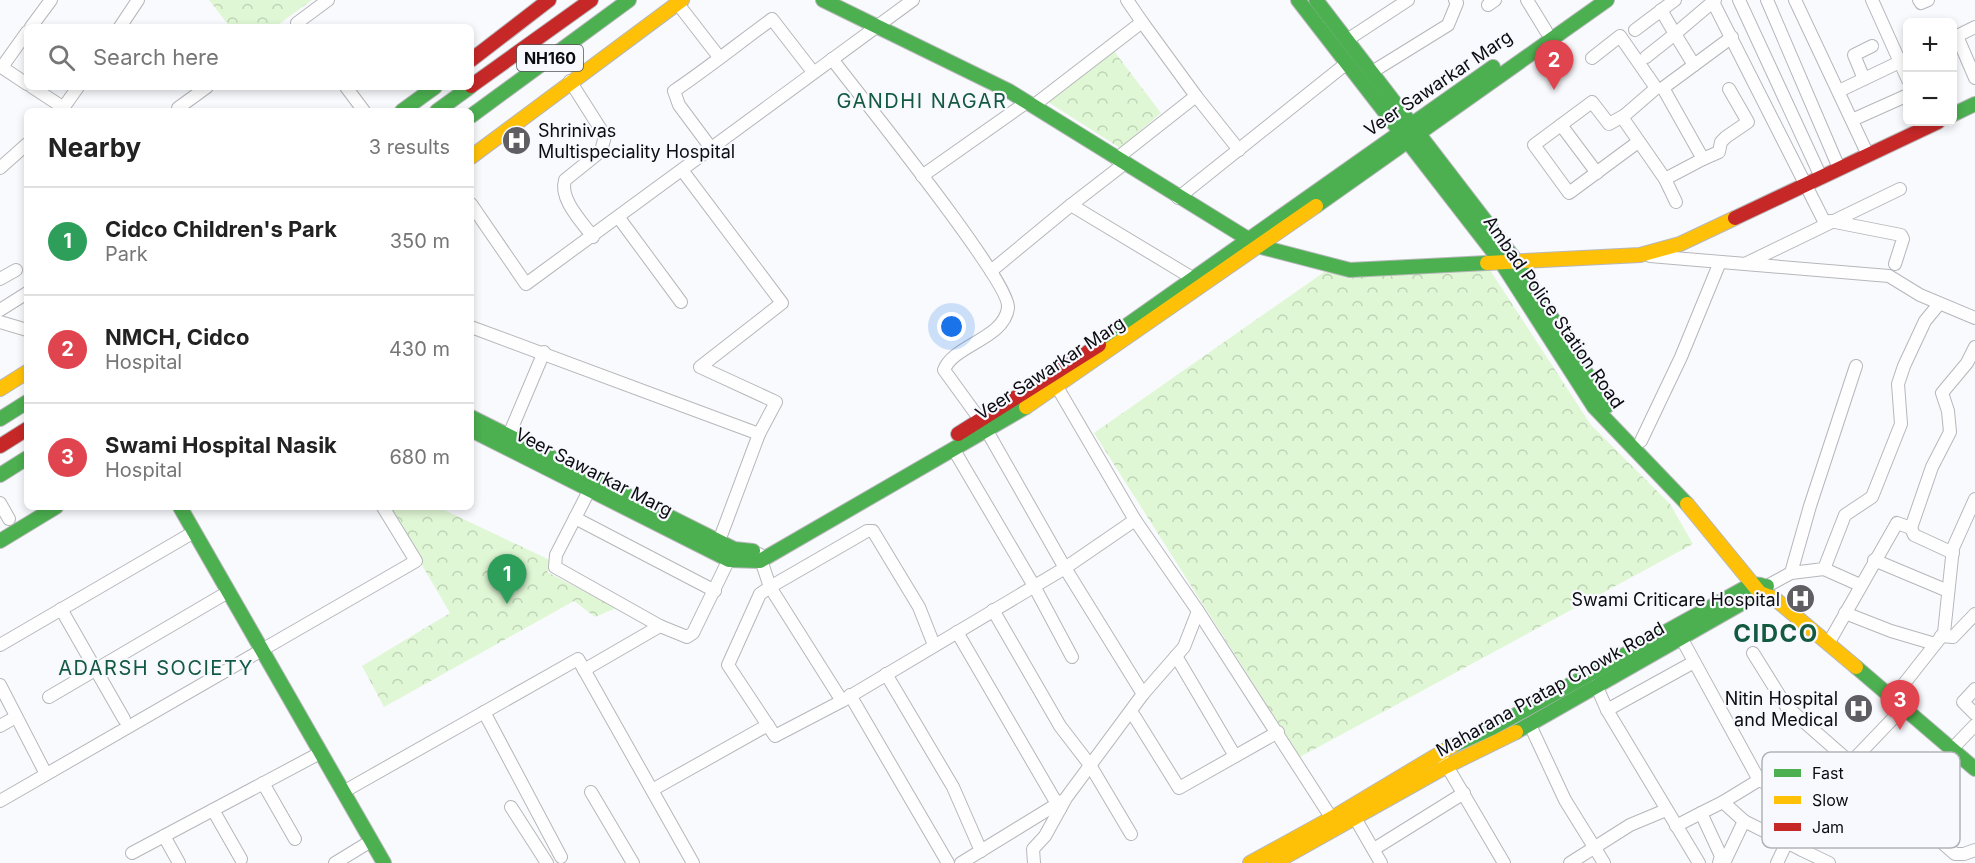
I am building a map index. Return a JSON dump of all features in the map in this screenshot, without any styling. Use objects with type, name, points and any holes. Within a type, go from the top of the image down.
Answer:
[{"type":"main road","points":[[474,58],[549,0]]},
{"type":"main road","name":"NH160","points":[[474,85],[591,0]]},
{"type":"main road","name":"NH160","points":[[474,114],[629,0]]},
{"type":"main road","points":[[823,0],[1009,91],[1248,241],[1261,247],[1350,270],[1640,255],[1680,244],[1925,126]]},
{"type":"main road","name":"Ambad Police Station Road","points":[[1298,0],[1347,63],[1409,131],[1517,262],[1599,395],[1641,441],[1676,474],[1760,588]]},
{"type":"main road","name":"Ambad Police Station Road","points":[[1316,0],[1372,72],[1409,131],[1501,262],[1594,407],[1673,487],[1760,588],[1955,752]]},
{"type":"main road","name":"Veer Sawarkar Marg","points":[[1511,62],[1546,31],[1590,0]]},
{"type":"main road","name":"Veer Sawarkar Marg","points":[[1054,382],[1248,241],[1511,62],[1607,0]]},
{"type":"main road","points":[[474,155],[570,81],[680,2]]},
{"type":"main road","points":[[406,108],[431,90]]},
{"type":"main road","name":"NH160","points":[[441,108],[467,90]]},
{"type":"main road","points":[[1957,113],[1975,104]]},
{"type":"main road","name":"Veer Sawarkar Marg","points":[[759,555],[984,426],[1261,247],[1409,131]]},
{"type":"main road","points":[[0,389],[24,374]]},
{"type":"main road","points":[[0,419],[24,404]]},
{"type":"main road","name":"Veer Sawarkar Marg","points":[[474,419],[506,441],[732,554],[746,552],[759,555],[954,450],[984,426]]},
{"type":"main road","points":[[0,446],[24,431]]},
{"type":"main road","name":"Veer Sawarkar Marg","points":[[474,431],[506,441]]},
{"type":"main road","points":[[0,475],[24,460]]},
{"type":"main road","name":"Veer Sawarkar Marg","points":[[593,484],[719,541],[732,554]]},
{"type":"main road","points":[[0,542],[51,510]]},
{"type":"main road","points":[[182,510],[384,863]]},
{"type":"main road","name":"Maharana Pratap Chowk Road","points":[[1274,863],[1335,824],[1438,752],[1494,728],[1760,588]]},
{"type":"main road","name":"Maharana Pratap Chowk Road","points":[[1258,861],[1335,824],[1356,818],[1447,766],[1530,725],[1678,633]]},
{"type":"main road","name":"Ambad Police Station Road","points":[[1960,756],[1975,769]]},
{"type":"street","points":[[33,24],[51,0]]},
{"type":"street","points":[[122,24],[138,0]]},
{"type":"street","points":[[298,24],[328,0]]},
{"type":"street","points":[[474,208],[526,284],[913,0]]},
{"type":"street","points":[[1127,0],[1239,150]]},
{"type":"street","points":[[1347,40],[1408,0]]},
{"type":"street","points":[[1372,72],[1448,25],[1457,3],[1455,0]]},
{"type":"street","points":[[1527,0],[1546,31]]},
{"type":"street","points":[[1635,30],[1675,0]]},
{"type":"street","points":[[1739,0],[1821,177]]},
{"type":"street","points":[[1767,0],[1839,168]]},
{"type":"street","points":[[1795,0],[1868,155]]},
{"type":"street","points":[[1872,0],[1903,58]]},
{"type":"street","points":[[1919,0],[1921,3],[1928,0]]},
{"type":"street","points":[[1646,57],[1714,1],[1804,185],[1828,222],[1901,235],[1903,239],[1895,264]]},
{"type":"street","points":[[680,2],[719,57]]},
{"type":"street","points":[[1661,10],[1694,65]]},
{"type":"street","points":[[711,148],[680,105],[674,91],[711,66],[719,57],[772,19],[813,72]]},
{"type":"street","points":[[922,176],[1030,104],[1142,22]]},
{"type":"street","points":[[1957,36],[1975,27]]},
{"type":"street","points":[[24,36],[1,66],[24,82]]},
{"type":"street","points":[[1592,58],[1620,36],[1655,89],[1625,115],[1609,124],[1592,102],[1534,145],[1569,193],[1638,142]]},
{"type":"street","points":[[1703,159],[1663,88],[1732,38]]},
{"type":"street","points":[[1957,41],[1975,78]]},
{"type":"street","points":[[1864,79],[1854,55],[1872,45]]},
{"type":"street","points":[[832,59],[922,176],[991,271],[1008,301],[1007,312],[995,329],[954,358],[944,370],[984,426],[1065,567],[1143,694]]},
{"type":"street","points":[[1839,91],[1903,60]]},
{"type":"street","points":[[1178,198],[1347,63]]},
{"type":"street","points":[[570,81],[605,136],[601,151],[565,180],[563,186],[570,205],[593,237]]},
{"type":"street","points":[[1665,179],[1719,152],[1721,142],[1748,122],[1729,89]]},
{"type":"street","points":[[36,90],[59,108]]},
{"type":"street","points":[[63,108],[76,90]]},
{"type":"street","points":[[178,108],[203,90]]},
{"type":"street","points":[[348,90],[362,108]]},
{"type":"street","points":[[991,271],[1197,96]]},
{"type":"street","points":[[1852,120],[1903,97]]},
{"type":"street","points":[[1625,115],[1624,120],[1665,179],[1676,202]]},
{"type":"street","points":[[1561,125],[1597,173]]},
{"type":"street","points":[[3,162],[24,146]]},
{"type":"street","points":[[682,170],[782,303],[700,367],[776,402],[759,434],[719,541]]},
{"type":"street","points":[[1746,264],[1828,222],[1900,189]]},
{"type":"street","points":[[1071,205],[1194,279]]},
{"type":"street","points":[[618,218],[681,302]]},
{"type":"street","points":[[1640,255],[1889,276],[1939,303],[1975,318]]},
{"type":"street","points":[[1641,441],[1681,357],[1720,262]]},
{"type":"street","points":[[0,279],[16,270]]},
{"type":"street","points":[[0,310],[24,295]]},
{"type":"street","points":[[1824,569],[1845,515],[1872,496],[1900,424],[1898,384],[1904,366],[1925,321],[1939,303]]},
{"type":"street","points":[[0,322],[24,329]]},
{"type":"street","points":[[474,328],[544,352],[759,434]]},
{"type":"street","points":[[1953,553],[1914,535],[1911,528],[1932,467],[1950,432],[1948,411],[1942,393],[1967,363],[1975,347]]},
{"type":"street","points":[[506,441],[544,352]]},
{"type":"street","points":[[1791,573],[1810,506],[1856,366]]},
{"type":"street","points":[[1054,382],[1135,520],[1278,732],[1335,824]]},
{"type":"street","points":[[954,450],[1034,586],[1072,657]]},
{"type":"street","points":[[593,484],[556,555],[555,567],[660,626],[687,637],[693,633],[732,554]]},
{"type":"street","points":[[1858,752],[1898,704],[1938,640],[1953,553],[1975,499]]},
{"type":"street","points":[[0,503],[9,519]]},
{"type":"street","points":[[0,801],[416,561],[385,510]]},
{"type":"street","points":[[575,518],[715,591]]},
{"type":"street","points":[[934,645],[919,607],[873,531],[867,531],[770,587],[759,597],[728,665],[775,736],[886,675],[1065,567],[1135,520]]},
{"type":"street","points":[[1828,644],[1897,523],[1911,528]]},
{"type":"street","points":[[0,645],[194,532]]},
{"type":"street","points":[[759,555],[770,587],[846,698],[948,863]]},
{"type":"street","points":[[1874,561],[1948,591]]},
{"type":"street","points":[[1760,588],[1791,573],[1824,569],[1860,585]]},
{"type":"street","points":[[48,697],[228,592]]},
{"type":"street","points":[[62,609],[124,719]]},
{"type":"street","points":[[993,610],[1060,726],[1090,765],[1131,834]]},
{"type":"street","points":[[1034,863],[1033,849],[1045,836],[1061,804],[1143,694],[1184,647],[1198,611]]},
{"type":"street","points":[[1845,613],[1891,632],[1938,640],[1953,637],[1975,614]]},
{"type":"street","points":[[584,670],[660,626]]},
{"type":"street","points":[[957,632],[1061,804]]},
{"type":"street","points":[[1678,633],[1759,780],[1762,781]]},
{"type":"street","points":[[1753,653],[1785,706],[1838,752]]},
{"type":"street","points":[[1176,656],[1235,756]]},
{"type":"street","points":[[343,792],[578,659],[693,863]]},
{"type":"street","points":[[1607,710],[1694,662]]},
{"type":"street","points":[[886,675],[953,786],[981,851]]},
{"type":"street","points":[[0,685],[46,774]]},
{"type":"street","points":[[1596,685],[1607,710],[1699,863]]},
{"type":"street","points":[[1975,689],[1963,702],[1975,714]]},
{"type":"street","points":[[1131,711],[1179,788],[1278,732]]},
{"type":"street","points":[[484,712],[556,862]]},
{"type":"street","points":[[0,726],[16,717]]},
{"type":"street","points":[[652,790],[768,725]]},
{"type":"street","points":[[1530,725],[1565,800],[1604,863]]},
{"type":"street","points":[[1952,749],[1975,726]]},
{"type":"street","points":[[1438,752],[1504,863]]},
{"type":"street","points":[[132,853],[320,753]]},
{"type":"street","points":[[1676,826],[1759,780]]},
{"type":"street","points":[[263,783],[295,839]]},
{"type":"street","points":[[591,792],[633,863]]},
{"type":"street","points":[[1374,849],[1464,793]]},
{"type":"street","points":[[1723,802],[1744,821],[1762,830]]},
{"type":"street","points":[[961,863],[1061,804]]},
{"type":"street","points":[[511,807],[556,862]]},
{"type":"street","points":[[213,810],[241,859]]},
{"type":"street","points":[[1569,863],[1630,825],[1666,810]]},
{"type":"street","points":[[1701,813],[1721,856],[1719,863]]},
{"type":"street","points":[[1356,818],[1381,863]]},
{"type":"street","points":[[1724,863],[1744,821]]},
{"type":"street","points":[[164,836],[179,863]]},
{"type":"street","points":[[334,863],[371,841]]},
{"type":"street","points":[[1777,863],[1784,848]]},
{"type":"street","points":[[1798,848],[1829,863]]},
{"type":"street","points":[[1948,848],[1955,854],[1975,850]]},
{"type":"green space","points":[[209,0],[312,0],[279,24],[228,24]]},
{"type":"green space","points":[[1114,51],[1161,113],[1120,148],[1048,102]]},
{"type":"green space","points":[[1486,264],[1591,425],[1670,504],[1693,544],[1300,757],[1094,433],[1327,270]]},
{"type":"green space","points":[[390,510],[444,510],[554,562],[547,572],[616,608],[595,617],[574,601],[384,707],[362,666],[450,613]]},
{"type":"traffic: fast","points":[[474,114],[629,0]]},
{"type":"traffic: fast","points":[[823,0],[1009,91],[1261,247],[1350,270],[1487,263]]},
{"type":"traffic: fast","points":[[1298,0],[1501,262],[1594,407],[1687,504]]},
{"type":"traffic: fast","points":[[1316,0],[1517,262],[1607,406]]},
{"type":"traffic: fast","points":[[1316,206],[1607,0]]},
{"type":"traffic: fast","points":[[1099,345],[1493,67]]},
{"type":"traffic: fast","points":[[406,108],[431,90]]},
{"type":"traffic: fast","points":[[441,108],[466,90]]},
{"type":"traffic: fast","points":[[1957,113],[1975,104]]},
{"type":"traffic: fast","points":[[0,419],[24,404]]},
{"type":"traffic: fast","points":[[474,432],[729,560],[760,561],[1026,407]]},
{"type":"traffic: fast","points":[[474,419],[734,549],[753,551]]},
{"type":"traffic: fast","points":[[0,475],[24,460]]},
{"type":"traffic: fast","points":[[0,541],[51,510]]},
{"type":"traffic: fast","points":[[182,510],[384,863]]},
{"type":"traffic: fast","points":[[1454,745],[1494,727],[1752,584],[1761,585]]},
{"type":"traffic: fast","points":[[1516,732],[1760,593],[1767,586]]},
{"type":"traffic: fast","points":[[1856,667],[1955,752]]},
{"type":"traffic: fast","points":[[1960,756],[1975,769]]},
{"type":"traffic: slow","points":[[474,155],[682,0]]},
{"type":"traffic: slow","points":[[1026,407],[1316,206]]},
{"type":"traffic: slow","points":[[1487,263],[1640,255],[1680,244],[1735,218]]},
{"type":"traffic: slow","points":[[0,389],[24,374]]},
{"type":"traffic: slow","points":[[1687,504],[1760,593],[1774,598],[1856,667]]},
{"type":"traffic: slow","points":[[1274,863],[1447,766],[1516,732]]},
{"type":"traffic: slow","points":[[1250,863],[1332,818],[1454,745]]},
{"type":"traffic: jam","points":[[474,58],[549,0]]},
{"type":"traffic: jam","points":[[474,84],[591,0]]},
{"type":"traffic: jam","points":[[1735,218],[1930,126]]},
{"type":"traffic: jam","points":[[958,434],[1099,345]]},
{"type":"traffic: jam","points":[[0,446],[24,431]]},
{"type":"place","name":"NMCH, Cidco","points":[[1554,90]]},
{"type":"place","name":"Shrinivas Multispeciality Hospital","points":[[517,140]]},
{"type":"place","name":"Swami Criticare Hospital","points":[[1801,599]]},
{"type":"place","name":"Cidco Children's Park","points":[[507,604]]},
{"type":"place","name":"Nitin Hospital and Medical","points":[[1859,708]]},
{"type":"place","name":"Swami Hospital Nasik","points":[[1900,730]]},
{"type":"district","name":"GANDHI NAGAR","points":[[922,101]]},
{"type":"district","name":"CIDCO","points":[[1776,633]]},
{"type":"district","name":"ADARSH SOCIETY","points":[[156,668]]}]
